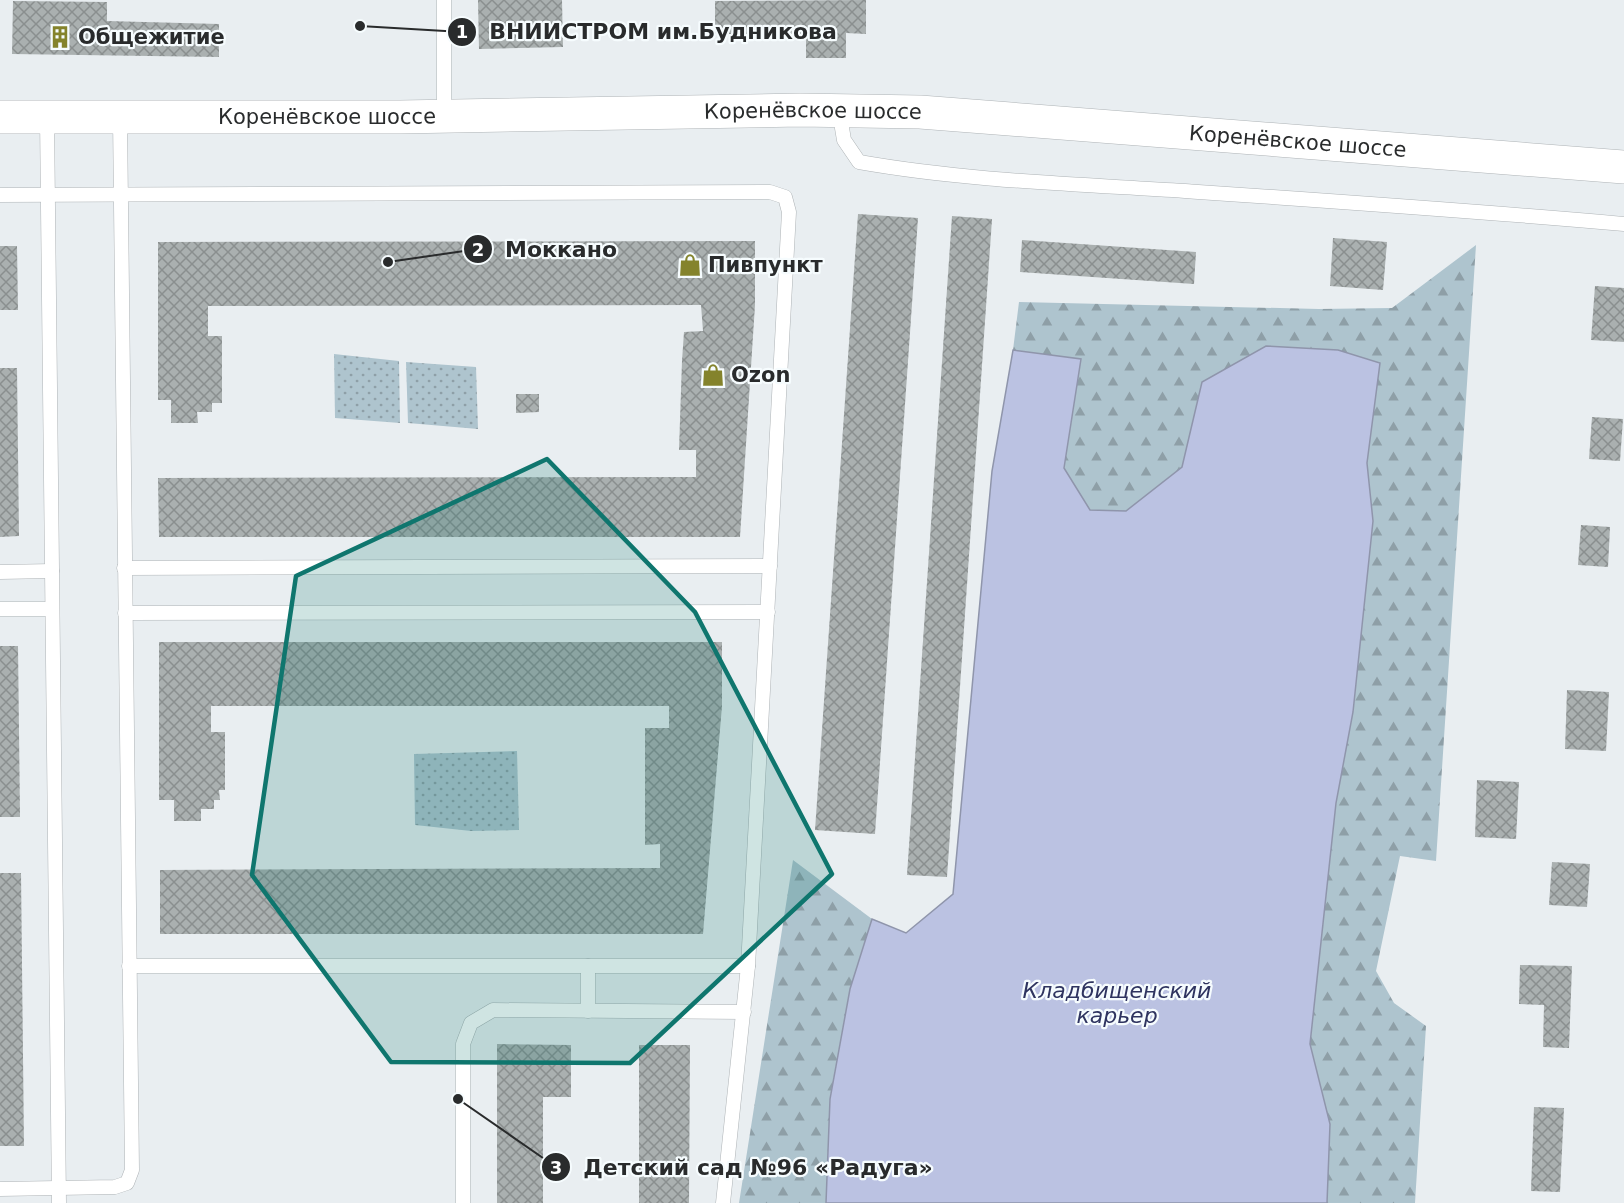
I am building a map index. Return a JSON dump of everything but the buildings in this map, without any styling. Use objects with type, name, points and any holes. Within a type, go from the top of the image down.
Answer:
[{"type":"main road","name":"Коренёвское шоссе","points":[[0,117],[444,116],[839,110],[920,112],[1624,167]]},
{"type":"lane","points":[[444,0],[444,116]]},
{"type":"lane","points":[[839,110],[844,140],[860,162],[905,170],[1014,180],[1430,207],[1624,224]]},
{"type":"lane","points":[[47,117],[59,1203]]},
{"type":"lane","points":[[0,1189],[115,1187],[127,1183],[132,1170],[120,117]]},
{"type":"lane","points":[[0,195],[770,192],[785,197],[789,219],[748,966],[723,1203]]},
{"type":"lane","points":[[124,568],[770,566]]},
{"type":"lane","points":[[0,572],[52,571]]},
{"type":"lane","points":[[0,609],[52,609]]},
{"type":"lane","points":[[125,613],[768,612]]},
{"type":"lane","points":[[129,966],[748,966]]},
{"type":"lane","points":[[588,966],[588,1011]]},
{"type":"lane","points":[[463,1203],[462,1044],[471,1023],[493,1010],[744,1012]]},
{"type":"highlighted area","points":[[547,459],[695,612],[832,874],[630,1063],[391,1062],[252,875],[296,576]]},
{"type":"green space","points":[[1476,245],[1436,861],[1400,856],[1376,971],[1394,1003],[1426,1026],[1415,1203],[1327,1203],[1330,1124],[1310,1044],[1336,803],[1353,712],[1373,521],[1367,463],[1379,363],[1202,382],[1182,467],[1126,511],[1090,510],[1064,468],[1081,359],[1013,350],[1019,302],[1319,309],[1392,308]]},
{"type":"green space","points":[[334,354],[399,361],[400,423],[335,418]]},
{"type":"green space","points":[[406,362],[476,367],[478,429],[408,423]]},
{"type":"green space","points":[[517,751],[519,830],[471,831],[415,825],[414,754]]},
{"type":"green space","points":[[793,860],[872,919],[850,989],[830,1098],[826,1203],[739,1203]]},
{"type":"water","name":"Кладбищенский карьер","points":[[1266,346],[1338,350],[1380,363],[1367,463],[1373,521],[1353,712],[1336,803],[1310,1044],[1330,1124],[1327,1203],[826,1203],[830,1099],[850,989],[872,919],[906,933],[953,894],[992,471],[1013,350],[1081,359],[1064,468],[1090,510],[1126,511],[1182,467],[1202,382]]},
{"type":"place","name":"ВНИИСТРОМ им.Будникова","points":[[360,26]]},
{"type":"place","name":"Общежитие","points":[[60,37]]},
{"type":"place","name":"Моккано","points":[[388,262]]},
{"type":"place","name":"Пивпункт","points":[[690,265]]},
{"type":"place","name":"Ozon","points":[[713,375]]},
{"type":"place","name":"Детский сад №96 «Радуга»","points":[[458,1099]]}]
